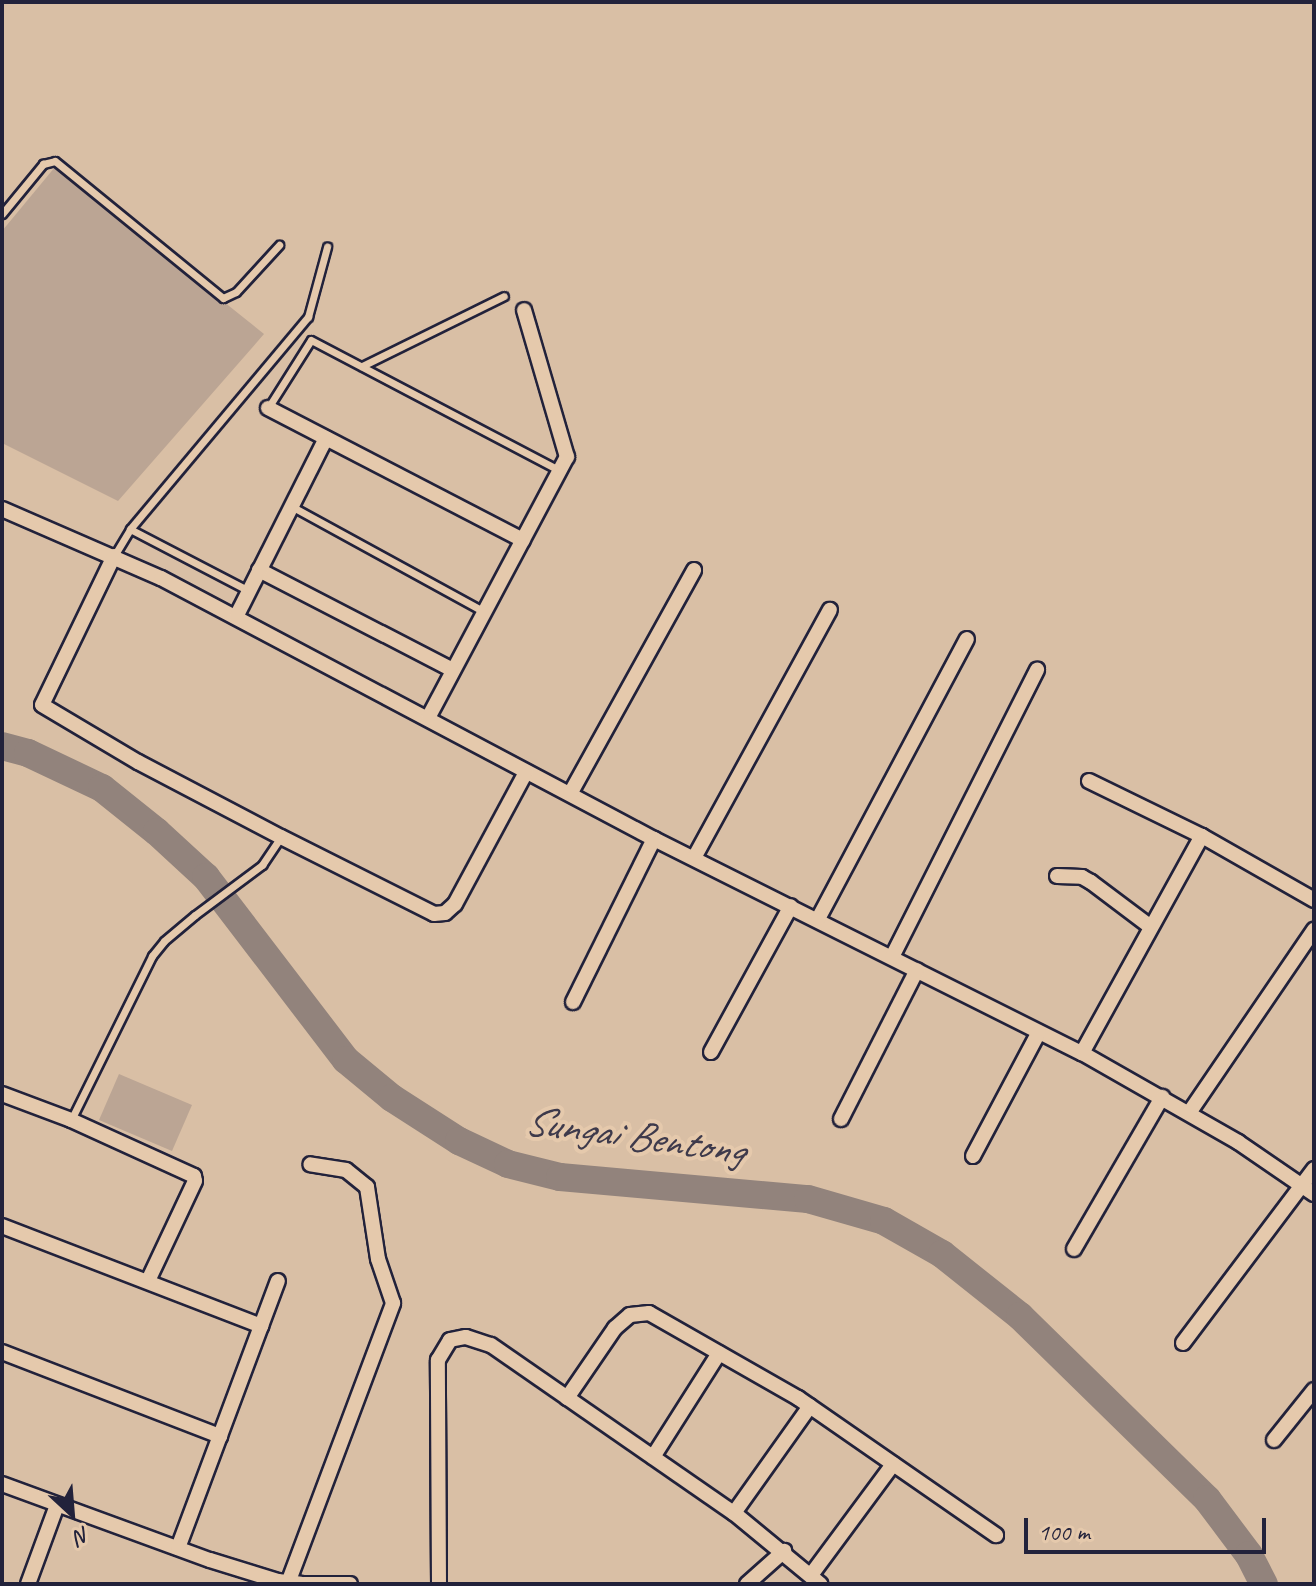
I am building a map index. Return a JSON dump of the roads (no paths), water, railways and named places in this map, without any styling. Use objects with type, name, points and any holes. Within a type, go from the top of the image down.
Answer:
[{"type":"street","points":[[428,718],[567,457],[524,310]]},
{"type":"street","points":[[268,408],[523,540]]},
{"type":"street","points":[[236,617],[326,438]]},
{"type":"street","points":[[2,509],[114,556],[236,617],[654,839],[1082,1053],[1189,1113],[1314,1194]]},
{"type":"street","points":[[114,556],[44,696],[44,708],[281,837],[434,914],[445,913],[455,904],[526,772]]},
{"type":"street","points":[[259,570],[453,670]]},
{"type":"street","points":[[570,794],[694,570]]},
{"type":"street","points":[[694,858],[830,610]]},
{"type":"street","points":[[818,919],[967,639]]},
{"type":"street","points":[[892,957],[1037,670]]},
{"type":"street","points":[[1089,781],[1202,836],[1314,900]]},
{"type":"street","points":[[1082,1053],[1202,836]]},
{"type":"street","points":[[573,1002],[654,839]]},
{"type":"street","points":[[1057,876],[1082,877],[1151,927]]},
{"type":"street","points":[[711,1052],[791,906]]},
{"type":"street","points":[[1189,1113],[1314,930]]},
{"type":"street","points":[[841,1119],[917,970]]},
{"type":"street","points":[[973,1156],[1039,1032]]},
{"type":"street","points":[[2,1094],[71,1120],[194,1176],[195,1181],[148,1281]]},
{"type":"street","points":[[1074,1249],[1162,1097]]},
{"type":"street","points":[[288,1583],[393,1303],[378,1259],[367,1187],[346,1170],[310,1164]]},
{"type":"street","points":[[1183,1343],[1314,1169]]},
{"type":"street","points":[[2,1226],[261,1326]]},
{"type":"street","points":[[178,1548],[278,1281]]},
{"type":"street","points":[[567,1398],[615,1328],[638,1313],[655,1315],[810,1406],[996,1535]]},
{"type":"street","points":[[439,1584],[440,1352],[450,1340],[480,1339],[734,1513],[815,1579],[893,1464]]},
{"type":"street","points":[[2,1352],[220,1436]]},
{"type":"street","points":[[653,1457],[719,1353]]},
{"type":"street","points":[[1274,1440],[1314,1390]]},
{"type":"street","points":[[734,1513],[810,1406]]},
{"type":"street","points":[[2,1484],[178,1548],[288,1583],[350,1584]]},
{"type":"street","points":[[28,1584],[57,1505]]},
{"type":"street","points":[[747,1584],[784,1551]]},
{"type":"lane","points":[[2,214],[43,164],[55,161],[223,298],[236,292],[279,245]]},
{"type":"lane","points":[[114,556],[130,529],[308,317],[327,247]]},
{"type":"lane","points":[[362,366],[504,296]]},
{"type":"lane","points":[[268,408],[311,340],[560,471]]},
{"type":"lane","points":[[291,506],[485,612]]},
{"type":"lane","points":[[130,529],[249,591]]},
{"type":"lane","points":[[71,1120],[152,956],[164,941],[195,915],[262,865],[281,837]]},
{"type":"waterway","name":"Sungai Bentong","points":[[2,746],[28,753],[102,788],[157,832],[206,877],[346,1060],[392,1098],[459,1141],[508,1164],[560,1177],[808,1199],[884,1221],[942,1254],[1020,1316],[1207,1499],[1249,1555],[1264,1584]]}]
